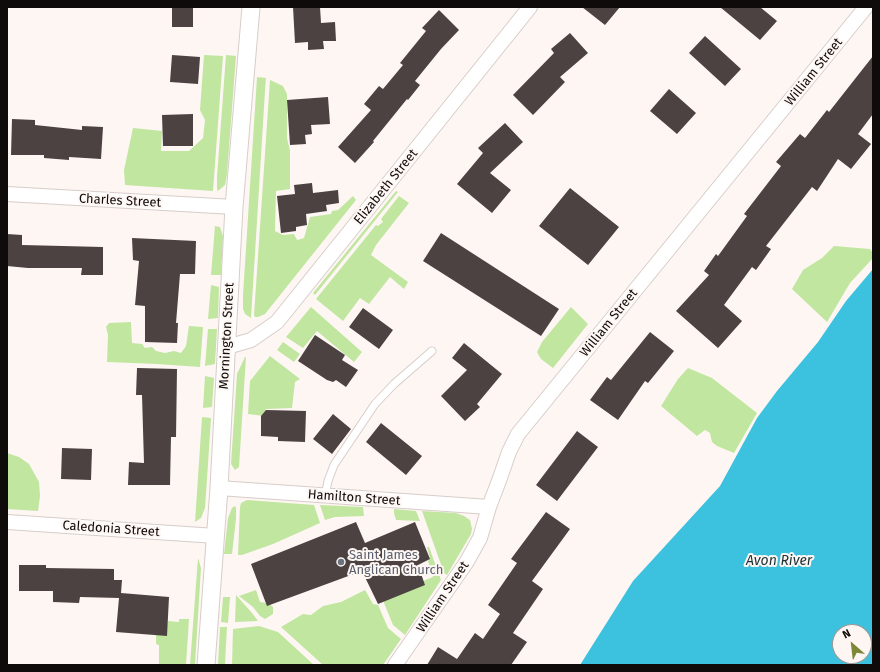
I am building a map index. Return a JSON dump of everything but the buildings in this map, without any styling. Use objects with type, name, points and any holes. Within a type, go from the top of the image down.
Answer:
[{"type":"street","name":"Mornington Street","points":[[206,665],[219,488],[234,207],[251,7]]},
{"type":"street","name":"Elizabeth Street","points":[[227,347],[251,340],[277,322],[530,7]]},
{"type":"street","name":"William Street","points":[[395,665],[466,563],[480,538],[489,507],[509,452],[518,434],[866,7]]},
{"type":"street","name":"Charles Street","points":[[7,194],[234,207]]},
{"type":"street","name":"Hamilton Street","points":[[219,488],[489,507]]},
{"type":"street","name":"Caledonia Street","points":[[7,522],[216,536]]},
{"type":"lane","points":[[325,496],[328,481],[334,465],[375,404],[394,384],[432,351]]},
{"type":"green space","points":[[204,55],[223,56],[213,191],[125,185],[124,170],[133,128],[162,131],[161,151],[189,151],[203,138],[205,120],[200,110]]},
{"type":"green space","points":[[226,55],[236,56],[227,174],[225,185],[218,191],[217,177]]},
{"type":"green space","points":[[257,77],[266,78],[251,318],[245,314],[243,309],[243,295]]},
{"type":"green space","points":[[270,80],[283,86],[287,94],[287,138],[290,151],[290,189],[276,191],[275,231],[283,235],[294,234],[297,240],[304,238],[310,217],[331,214],[332,211],[338,210],[353,196],[356,200],[265,314],[255,317],[254,315]]},
{"type":"green space","points":[[396,191],[398,192],[315,295],[313,293]]},
{"type":"green space","points":[[399,196],[409,203],[376,245],[371,255],[408,282],[404,289],[390,277],[369,304],[360,298],[343,321],[316,299],[376,225],[378,226],[383,222],[381,219]]},
{"type":"green space","points":[[215,226],[220,227],[223,236],[221,275],[211,275]]},
{"type":"green space","points":[[834,246],[870,249],[873,253],[873,258],[850,283],[827,322],[792,289],[803,270],[822,258]]},
{"type":"green space","points":[[211,285],[219,287],[218,318],[208,319]]},
{"type":"green space","points":[[311,307],[362,352],[354,362],[317,331],[303,348],[286,337]]},
{"type":"green space","points":[[571,307],[588,324],[553,368],[541,359],[537,352],[542,342]]},
{"type":"green space","points":[[131,322],[132,343],[142,344],[145,348],[152,347],[156,351],[165,353],[174,351],[181,353],[186,346],[189,326],[203,327],[200,367],[107,362],[108,335],[106,327],[109,323]]},
{"type":"green space","points":[[208,329],[217,329],[215,364],[205,366]]},
{"type":"green space","points":[[283,342],[300,354],[294,362],[277,350]]},
{"type":"green space","points":[[270,356],[300,379],[295,382],[292,408],[266,409],[264,416],[248,414],[250,381]]},
{"type":"green space","points":[[245,357],[239,467],[235,470],[231,464],[237,374]]},
{"type":"green space","points":[[688,368],[712,378],[757,413],[734,453],[717,446],[712,442],[710,433],[705,430],[697,436],[661,406],[678,379]]},
{"type":"green space","points":[[205,376],[214,378],[212,407],[203,408]]},
{"type":"green space","points":[[202,417],[211,418],[208,464],[205,508],[201,518],[195,522]]},
{"type":"green space","points":[[7,453],[19,457],[29,464],[39,482],[40,496],[38,511],[7,509]]},
{"type":"green space","points":[[247,500],[314,505],[320,523],[273,544],[238,555],[240,507],[241,503]]},
{"type":"green space","points":[[320,505],[363,507],[364,516],[335,517],[325,520]]},
{"type":"green space","points":[[235,506],[236,519],[232,554],[224,554],[228,518],[232,508]]},
{"type":"green space","points":[[394,509],[416,511],[420,521],[396,520]]},
{"type":"green space","points":[[422,511],[456,513],[470,520],[472,529],[471,534],[447,575],[444,573]]},
{"type":"green space","points":[[427,547],[429,547],[441,580],[405,635],[393,625],[382,598],[433,577],[428,561],[430,558]]},
{"type":"green space","points":[[198,558],[201,568],[195,665],[190,665]]},
{"type":"green space","points":[[256,590],[260,602],[268,603],[273,607],[273,614],[265,619],[239,596]]},
{"type":"green space","points":[[365,590],[373,604],[378,605],[388,628],[401,639],[383,665],[323,665],[281,627],[303,614],[311,615],[323,606],[341,602]]},
{"type":"green space","points":[[236,595],[252,613],[258,621],[235,622]]},
{"type":"green space","points":[[223,597],[230,597],[228,623],[221,622]]},
{"type":"green space","points":[[179,619],[189,619],[186,665],[159,665],[159,645],[156,644],[156,635],[166,633],[168,621],[179,622]]},
{"type":"green space","points":[[259,626],[278,632],[314,665],[232,665],[233,629]]},
{"type":"green space","points":[[220,627],[227,627],[225,665],[218,665]]},
{"type":"water","name":"Avon River","points":[[873,269],[873,665],[580,665],[633,581],[720,486],[757,418],[777,391],[818,342],[846,301]]},
{"type":"place","name":"Saint James Anglican Church","points":[[341,562]]}]
